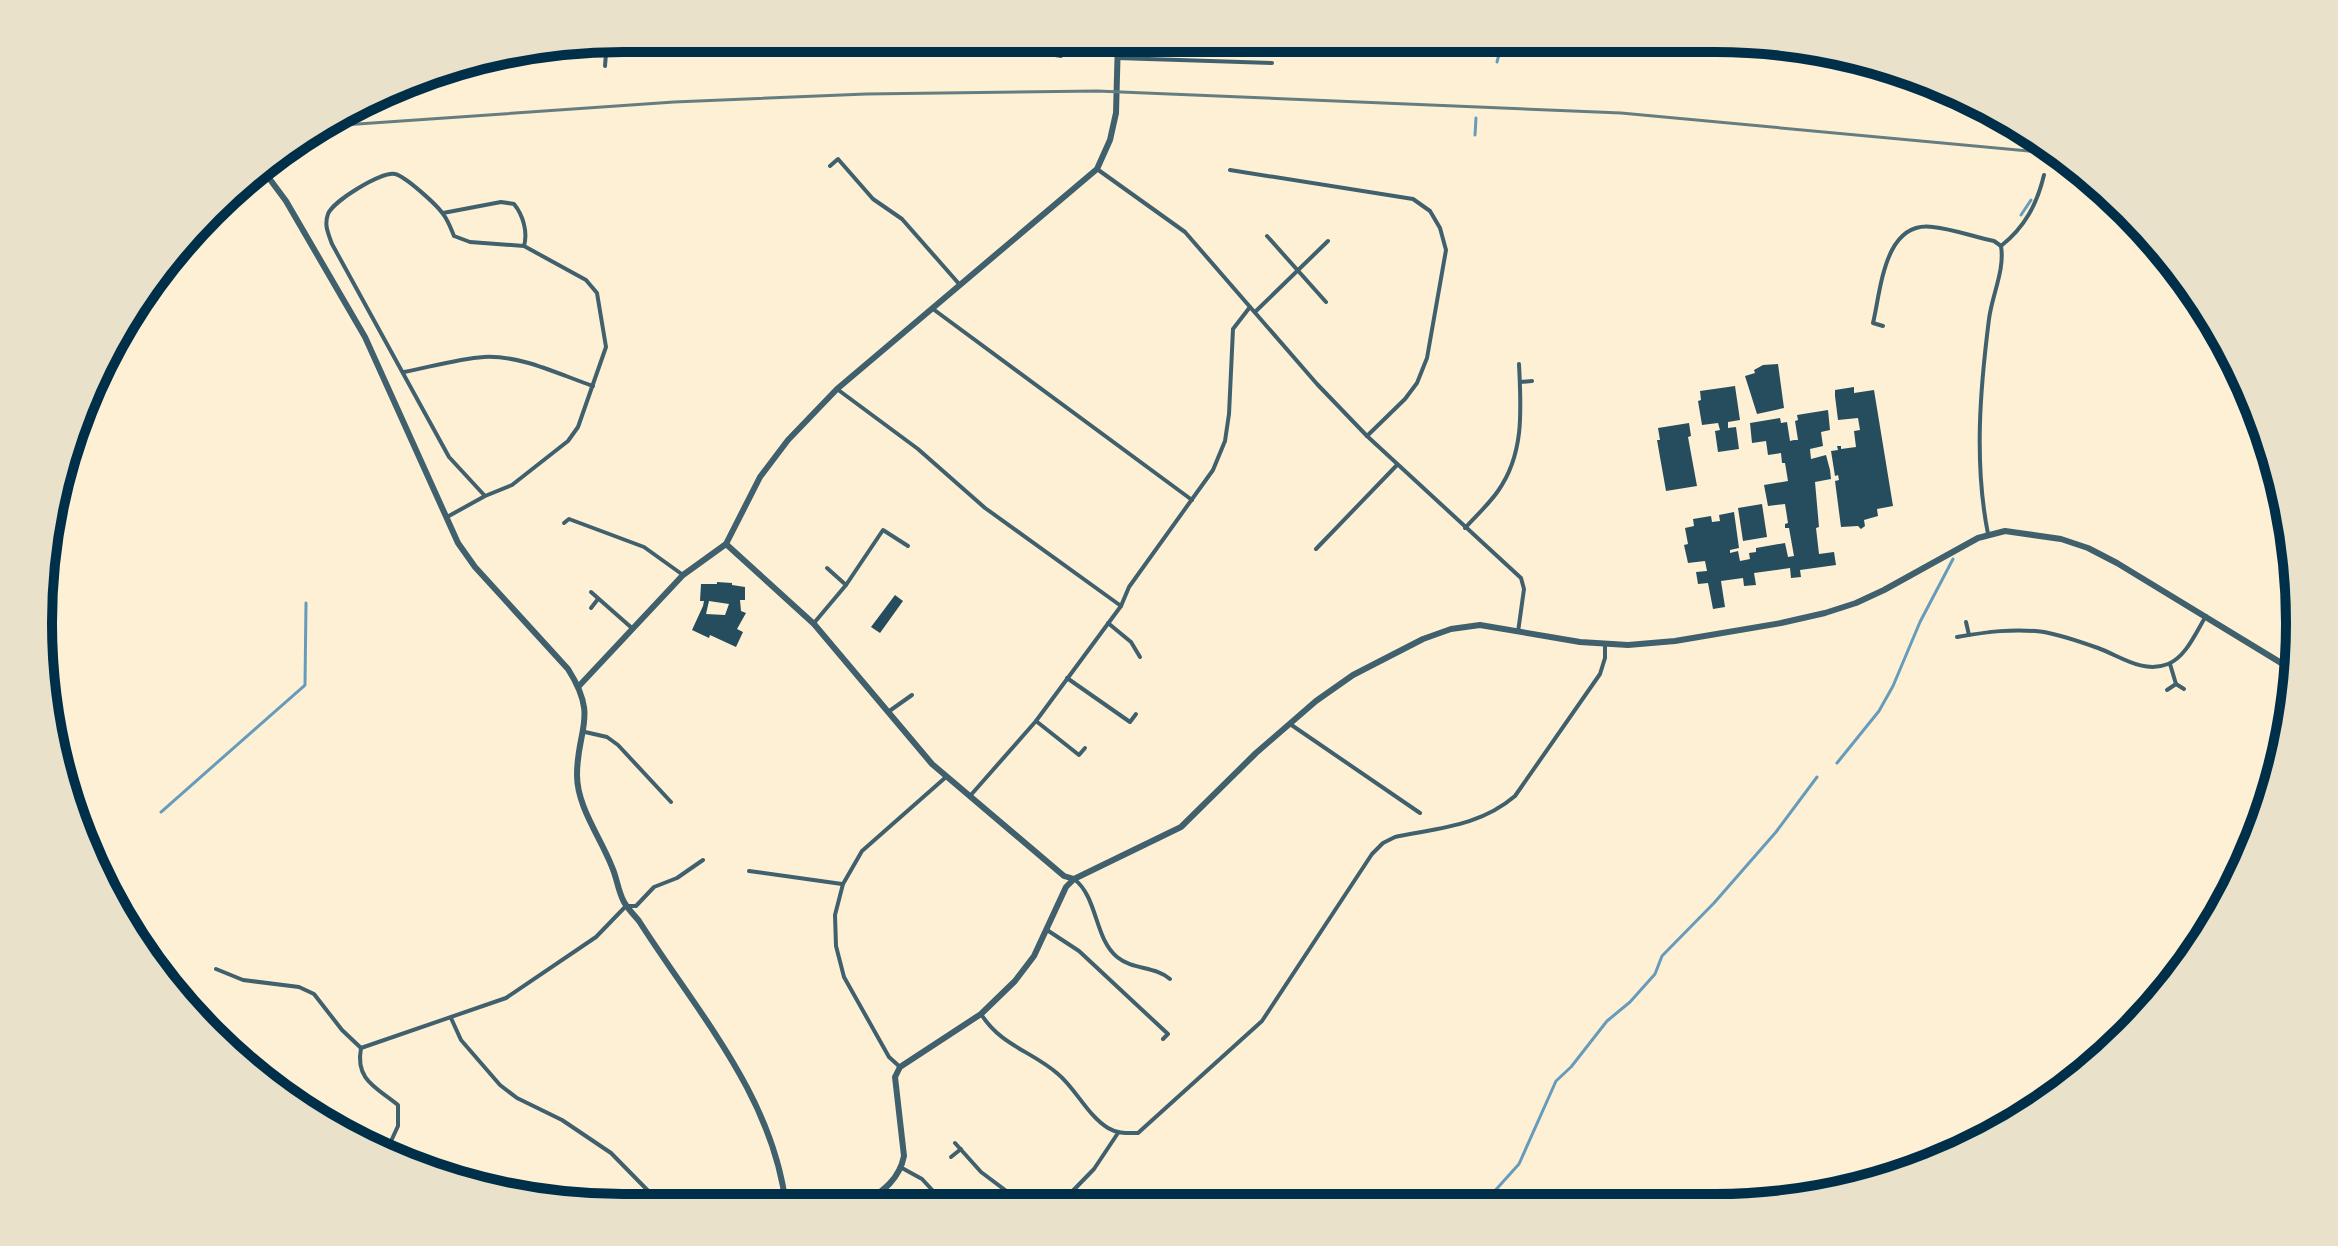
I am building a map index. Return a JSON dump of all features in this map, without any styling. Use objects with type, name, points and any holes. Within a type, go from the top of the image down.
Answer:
[{"type":"street","points":[[605,66],[606,52]]},
{"type":"street","points":[[1038,52],[1061,56]]},
{"type":"street","points":[[579,686],[683,575],[726,544],[760,477],[788,440],[837,389],[1097,169],[1110,140],[1116,104],[1117,52]]},
{"type":"street","points":[[1117,58],[1272,63]]},
{"type":"street","points":[[830,166],[838,159],[873,199],[902,219],[960,285]]},
{"type":"street","points":[[1097,169],[1185,232],[1367,436],[1521,578],[1524,589],[1518,632]]},
{"type":"street","points":[[1230,170],[1413,199],[1430,211],[1440,228],[1446,250],[1427,358],[1417,383],[1405,399],[1367,436]]},
{"type":"street","points":[[445,519],[485,496],[512,485],[568,441],[578,427],[606,347],[597,293],[586,280],[524,246],[470,242],[454,236],[443,213],[403,178],[394,173],[383,175],[336,202],[329,212],[326,226],[332,244],[449,457],[485,496]]},
{"type":"street","points":[[2001,246],[2013,237],[2038,202],[2044,175]]},
{"type":"street","points":[[268,176],[286,201],[365,337],[445,519],[475,567],[568,669],[579,686],[585,705],[585,732],[577,776],[581,798],[626,906],[724,1048],[758,1106],[778,1158],[784,1194]]},
{"type":"street","points":[[443,213],[501,202],[514,204],[520,212],[526,238],[524,246]]},
{"type":"street","points":[[1883,326],[1873,323],[1888,260],[1896,241],[1912,229],[1930,226],[1994,241],[2001,246],[2003,256],[1989,314],[1980,394],[1980,477],[1988,534]]},
{"type":"street","points":[[1267,236],[1326,302]]},
{"type":"street","points":[[1255,313],[1328,241]]},
{"type":"street","points":[[970,796],[1036,721],[1121,606],[1129,587],[1213,470],[1225,441],[1229,414],[1233,329],[1250,307]]},
{"type":"street","points":[[933,309],[1192,500]]},
{"type":"street","points":[[404,372],[484,357],[503,358],[525,362],[593,386]]},
{"type":"street","points":[[1465,528],[1499,490],[1511,466],[1519,441],[1519,364]]},
{"type":"street","points":[[1520,382],[1532,381]]},
{"type":"street","points":[[837,389],[918,449],[985,508],[1121,606]]},
{"type":"street","points":[[1316,549],[1397,465]]},
{"type":"street","points":[[571,510],[566,521],[644,547],[683,575]]},
{"type":"street","points":[[814,624],[846,585],[883,530],[908,546]]},
{"type":"street","points":[[876,1194],[897,1178],[902,1168],[903,1144],[895,1077],[900,1067],[981,1014],[1015,981],[1034,956],[1066,887],[1074,879],[1181,827],[1289,724],[1353,675],[1423,639],[1451,629],[1480,625],[1605,645],[1675,641],[1825,613],[1884,590],[1988,534],[2005,531],[2061,539],[2088,548],[2284,665]]},
{"type":"street","points":[[726,544],[814,624],[886,712],[946,777],[1064,876],[1083,886],[1115,956],[1127,963],[1161,972],[1170,979]]},
{"type":"street","points":[[827,568],[846,585]]},
{"type":"street","points":[[591,592],[633,629]]},
{"type":"street","points":[[591,608],[598,599]]},
{"type":"street","points":[[1957,637],[1995,630],[2044,632],[2098,648],[2136,665],[2153,668],[2170,664],[2184,651],[2206,616]]},
{"type":"street","points":[[1966,622],[1969,635]]},
{"type":"street","points":[[1108,623],[1131,642],[1140,657]]},
{"type":"street","points":[[981,1014],[989,1028],[1016,1049],[1058,1073],[1104,1126],[1118,1133],[1138,1133],[1262,1021],[1372,854],[1383,843],[1395,837],[1479,820],[1498,811],[1515,796],[1600,674],[1605,645]]},
{"type":"street","points":[[2170,664],[2176,684],[2184,689]]},
{"type":"street","points":[[1067,678],[1130,722]]},
{"type":"street","points":[[2167,690],[2176,684]]},
{"type":"street","points":[[886,712],[912,695]]},
{"type":"street","points":[[1125,728],[1136,714]]},
{"type":"street","points":[[1036,721],[1079,755]]},
{"type":"street","points":[[1289,724],[1420,813]]},
{"type":"street","points":[[585,732],[607,737],[618,745],[671,802]]},
{"type":"street","points":[[1072,763],[1085,748]]},
{"type":"street","points":[[900,1067],[889,1057],[844,977],[836,939],[835,915],[843,884],[862,851],[946,777]]},
{"type":"street","points":[[361,1048],[506,998],[596,937],[626,906],[636,906],[654,887],[677,878],[703,860]]},
{"type":"street","points":[[749,871],[843,884]]},
{"type":"street","points":[[1047,930],[1090,961],[1168,1034],[1163,1039]]},
{"type":"street","points":[[1161,972],[1164,965]]},
{"type":"street","points":[[216,969],[243,980],[299,987],[314,994],[342,1030],[361,1048]]},
{"type":"street","points":[[451,1018],[461,1040],[500,1085],[517,1098],[562,1120],[611,1153],[651,1194]]},
{"type":"street","points":[[361,1048],[358,1063],[363,1077],[398,1105],[398,1126],[390,1144]]},
{"type":"street","points":[[1070,1194],[1094,1169],[1118,1133]]},
{"type":"street","points":[[955,1143],[981,1172],[1010,1194]]},
{"type":"street","points":[[951,1157],[961,1149]]},
{"type":"street","points":[[902,1168],[922,1179],[936,1194]]},
{"type":"building","points":[[1778,364],[1784,408],[1757,414],[1745,376],[1755,373],[1754,370],[1763,365]]},
{"type":"building","points":[[1735,386],[1740,420],[1728,422],[1728,428],[1736,427],[1739,449],[1718,452],[1715,431],[1720,430],[1718,423],[1702,425],[1698,401],[1701,400],[1700,391]]},
{"type":"building","points":[[1854,387],[1854,393],[1874,390],[1893,506],[1877,509],[1878,516],[1864,520],[1865,526],[1861,529],[1858,526],[1841,527],[1835,481],[1839,480],[1838,475],[1835,476],[1831,451],[1838,450],[1837,446],[1841,449],[1856,447],[1854,431],[1860,430],[1858,418],[1838,420],[1835,396],[1835,390]]},
{"type":"building","points":[[1828,410],[1830,430],[1821,432],[1823,446],[1810,449],[1811,459],[1826,455],[1830,470],[1831,479],[1815,482],[1819,527],[1816,528],[1819,554],[1834,552],[1836,565],[1800,570],[1801,577],[1791,578],[1790,568],[1754,573],[1756,585],[1744,586],[1743,578],[1721,581],[1725,607],[1713,609],[1708,583],[1698,584],[1696,572],[1707,571],[1705,561],[1688,563],[1684,545],[1688,544],[1685,528],[1694,526],[1693,519],[1711,516],[1712,522],[1720,521],[1719,515],[1734,512],[1739,548],[1730,550],[1730,553],[1738,551],[1740,561],[1750,559],[1749,553],[1756,552],[1756,548],[1785,543],[1788,557],[1794,556],[1789,528],[1785,528],[1788,523],[1785,504],[1768,506],[1764,485],[1788,481],[1785,463],[1782,463],[1781,453],[1768,455],[1766,441],[1752,443],[1750,423],[1780,418],[1781,423],[1787,422],[1790,441],[1798,440],[1797,415]]},
{"type":"building","points":[[1689,423],[1691,436],[1688,437],[1697,486],[1666,491],[1657,440],[1660,440],[1658,428]]},
{"type":"building","points":[[1762,504],[1767,537],[1743,541],[1738,508]]},
{"type":"building","points":[[732,583],[745,587],[745,600],[740,600],[741,611],[746,613],[737,629],[743,632],[736,647],[692,630],[704,601],[700,601],[701,584]],"holes":[[[709,601],[729,604],[725,615],[706,614]]]},
{"type":"building","points":[[895,595],[903,601],[880,633],[871,627]]},
{"type":"waterway","points":[[1497,62],[1500,52]]},
{"type":"waterway","points":[[1475,135],[1476,118]]},
{"type":"waterway","points":[[2021,215],[2031,200]]},
{"type":"waterway","points":[[1837,763],[1879,711],[1953,559]]},
{"type":"waterway","points":[[161,812],[305,685],[306,603]]},
{"type":"waterway","points":[[1492,1194],[1519,1164],[1556,1081],[1607,1021],[1630,1002],[1655,974],[1662,956],[1714,903],[1776,832],[1817,777]]},
{"type":"railway","points":[[343,125],[674,102],[866,94],[1097,91],[1621,113],[2037,152]]}]
